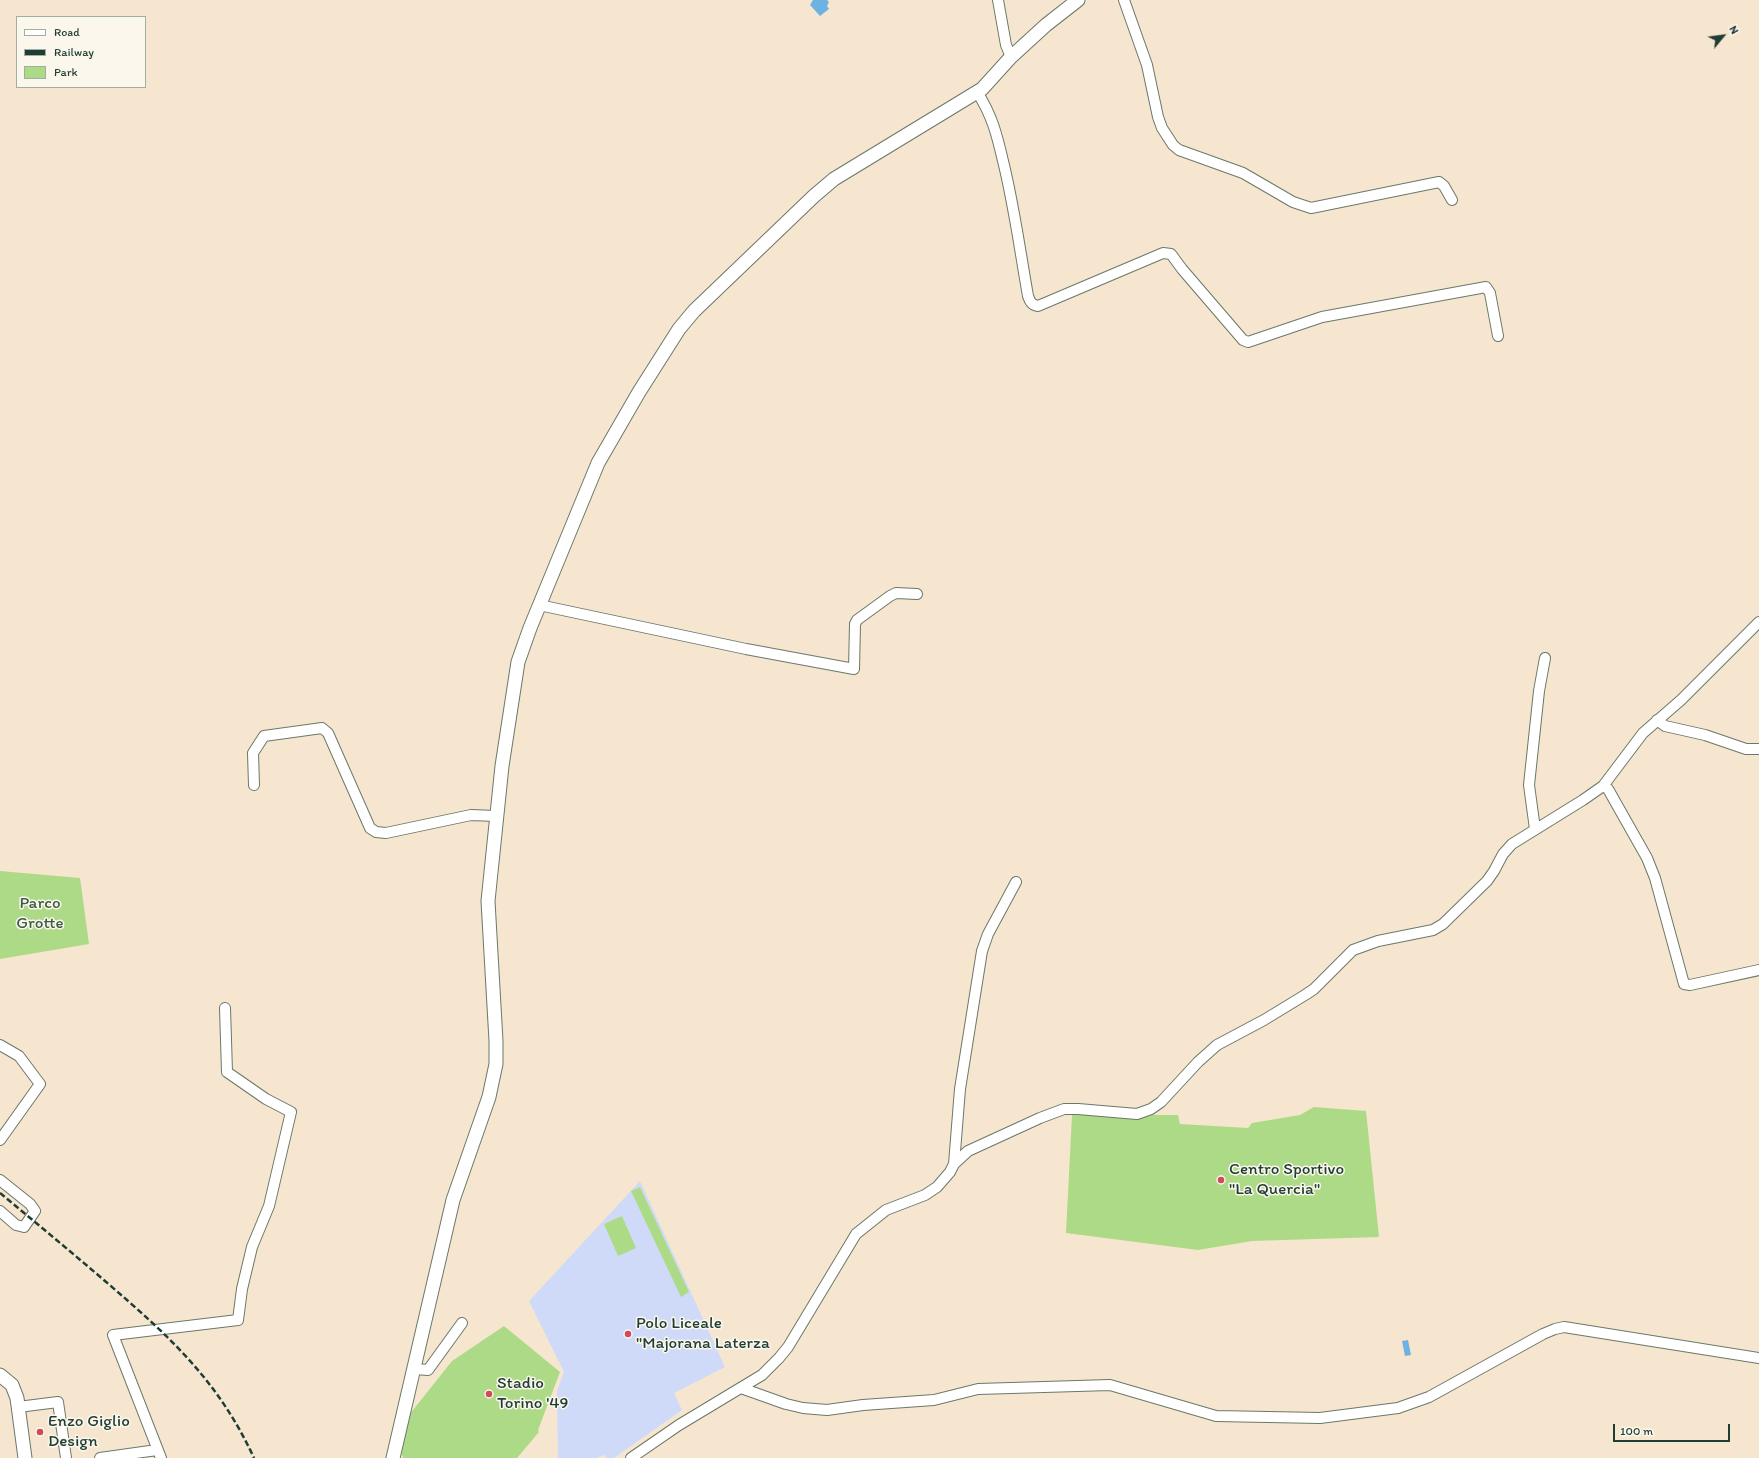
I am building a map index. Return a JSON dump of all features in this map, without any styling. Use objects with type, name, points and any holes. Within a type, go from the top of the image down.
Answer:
[{"type":"main road","points":[[395,1456],[453,1200],[489,1097],[496,1064],[488,900],[505,736],[518,662],[539,606],[598,463],[639,392],[680,329],[694,311],[814,196],[834,180],[977,92],[1011,57],[1046,25],[1078,0]]},
{"type":"main road","points":[[0,1375],[12,1385],[18,1407],[25,1458]]},
{"type":"street","points":[[998,0],[1006,44],[1011,57]]},
{"type":"street","points":[[1124,0],[1147,65],[1162,128],[1169,140],[1179,150],[1243,173],[1293,202],[1311,208],[1439,182],[1444,186],[1452,200]]},
{"type":"street","points":[[977,92],[986,106],[995,129],[1011,198],[1028,296],[1030,303],[1034,306],[1038,306],[1163,253],[1168,253],[1171,254],[1243,340],[1248,342],[1322,316],[1486,287],[1490,293],[1498,336]]},
{"type":"street","points":[[539,606],[746,649],[854,669],[854,630],[857,620],[896,593],[918,594]]},
{"type":"street","points":[[631,1458],[728,1394],[762,1375],[788,1347],[856,1234],[886,1210],[930,1192],[950,1172],[954,1164],[964,1154],[976,1146],[1040,1118],[1064,1110],[1078,1109],[1137,1114],[1152,1110],[1216,1045],[1264,1020],[1314,989],[1353,950],[1378,941],[1433,930],[1443,924],[1486,881],[1494,871],[1503,854],[1512,844],[1603,786],[1638,738],[1681,700],[1759,622]]},
{"type":"street","points":[[1535,829],[1530,785],[1539,691],[1545,658]]},
{"type":"street","points":[[1657,720],[1665,726],[1705,735],[1746,749],[1759,749]]},
{"type":"street","points":[[254,784],[253,753],[264,736],[322,728],[328,733],[370,828],[376,832],[386,833],[471,815],[496,816]]},
{"type":"street","points":[[1603,786],[1608,788],[1631,828],[1655,878],[1665,909],[1684,984],[1690,985],[1759,970]]},
{"type":"street","points":[[954,1164],[960,1093],[982,951],[988,934],[1016,882]]},
{"type":"street","points":[[100,1458],[159,1454],[112,1335],[238,1320],[242,1289],[252,1247],[269,1206],[291,1112],[266,1099],[227,1072],[225,1008]]},
{"type":"street","points":[[0,1045],[19,1056],[40,1084],[0,1140]]},
{"type":"street","points":[[0,1180],[30,1204],[35,1211],[24,1227],[16,1225],[0,1212]]},
{"type":"street","points":[[415,1369],[428,1370],[462,1323]]},
{"type":"street","points":[[741,1388],[786,1404],[803,1408],[827,1410],[863,1405],[934,1400],[978,1389],[1110,1386],[1216,1416],[1320,1418],[1398,1408],[1430,1397],[1543,1334],[1564,1327],[1730,1352],[1759,1358]]},
{"type":"street","points":[[18,1407],[58,1402],[66,1458]]},
{"type":"shaded area","name":"Polo Liceale \"Majorana Laterza","points":[[640,1181],[725,1367],[674,1393],[682,1410],[614,1458],[607,1458],[604,1455],[597,1458],[558,1458],[557,1391],[564,1372],[529,1301]]},
{"type":"green space","name":"Parco Grotte","points":[[0,871],[80,878],[89,944],[0,959]]},
{"type":"green space","name":"Centro Sportivo \"La Quercia\"","points":[[1314,1107],[1366,1111],[1379,1237],[1252,1241],[1198,1250],[1066,1233],[1072,1115],[1178,1115],[1180,1124],[1248,1128],[1252,1123],[1300,1115]]},
{"type":"green space","points":[[640,1187],[689,1292],[681,1297],[631,1191]]},
{"type":"green space","points":[[622,1216],[636,1248],[618,1256],[604,1224]]},
{"type":"green space","name":"Stadio Torino '49","points":[[504,1326],[560,1372],[538,1430],[539,1432],[517,1458],[403,1458],[400,1449],[409,1415],[452,1361]]},
{"type":"water","points":[[813,0],[827,0],[829,2],[827,6],[829,9],[820,16],[810,5]]},
{"type":"water","points":[[1408,1340],[1411,1355],[1405,1356],[1402,1341]]},
{"type":"railway","points":[[0,1193],[105,1281],[171,1341],[208,1382],[225,1405],[254,1458]]},
{"type":"place","name":"Centro Sportivo \"La Quercia\"","points":[[1221,1180]]},
{"type":"place","name":"Polo Liceale \"Majorana Laterza","points":[[628,1334]]},
{"type":"place","name":"Stadio Torino '49","points":[[489,1394]]},
{"type":"place","name":"Enzo Giglio Design","points":[[40,1432]]}]
